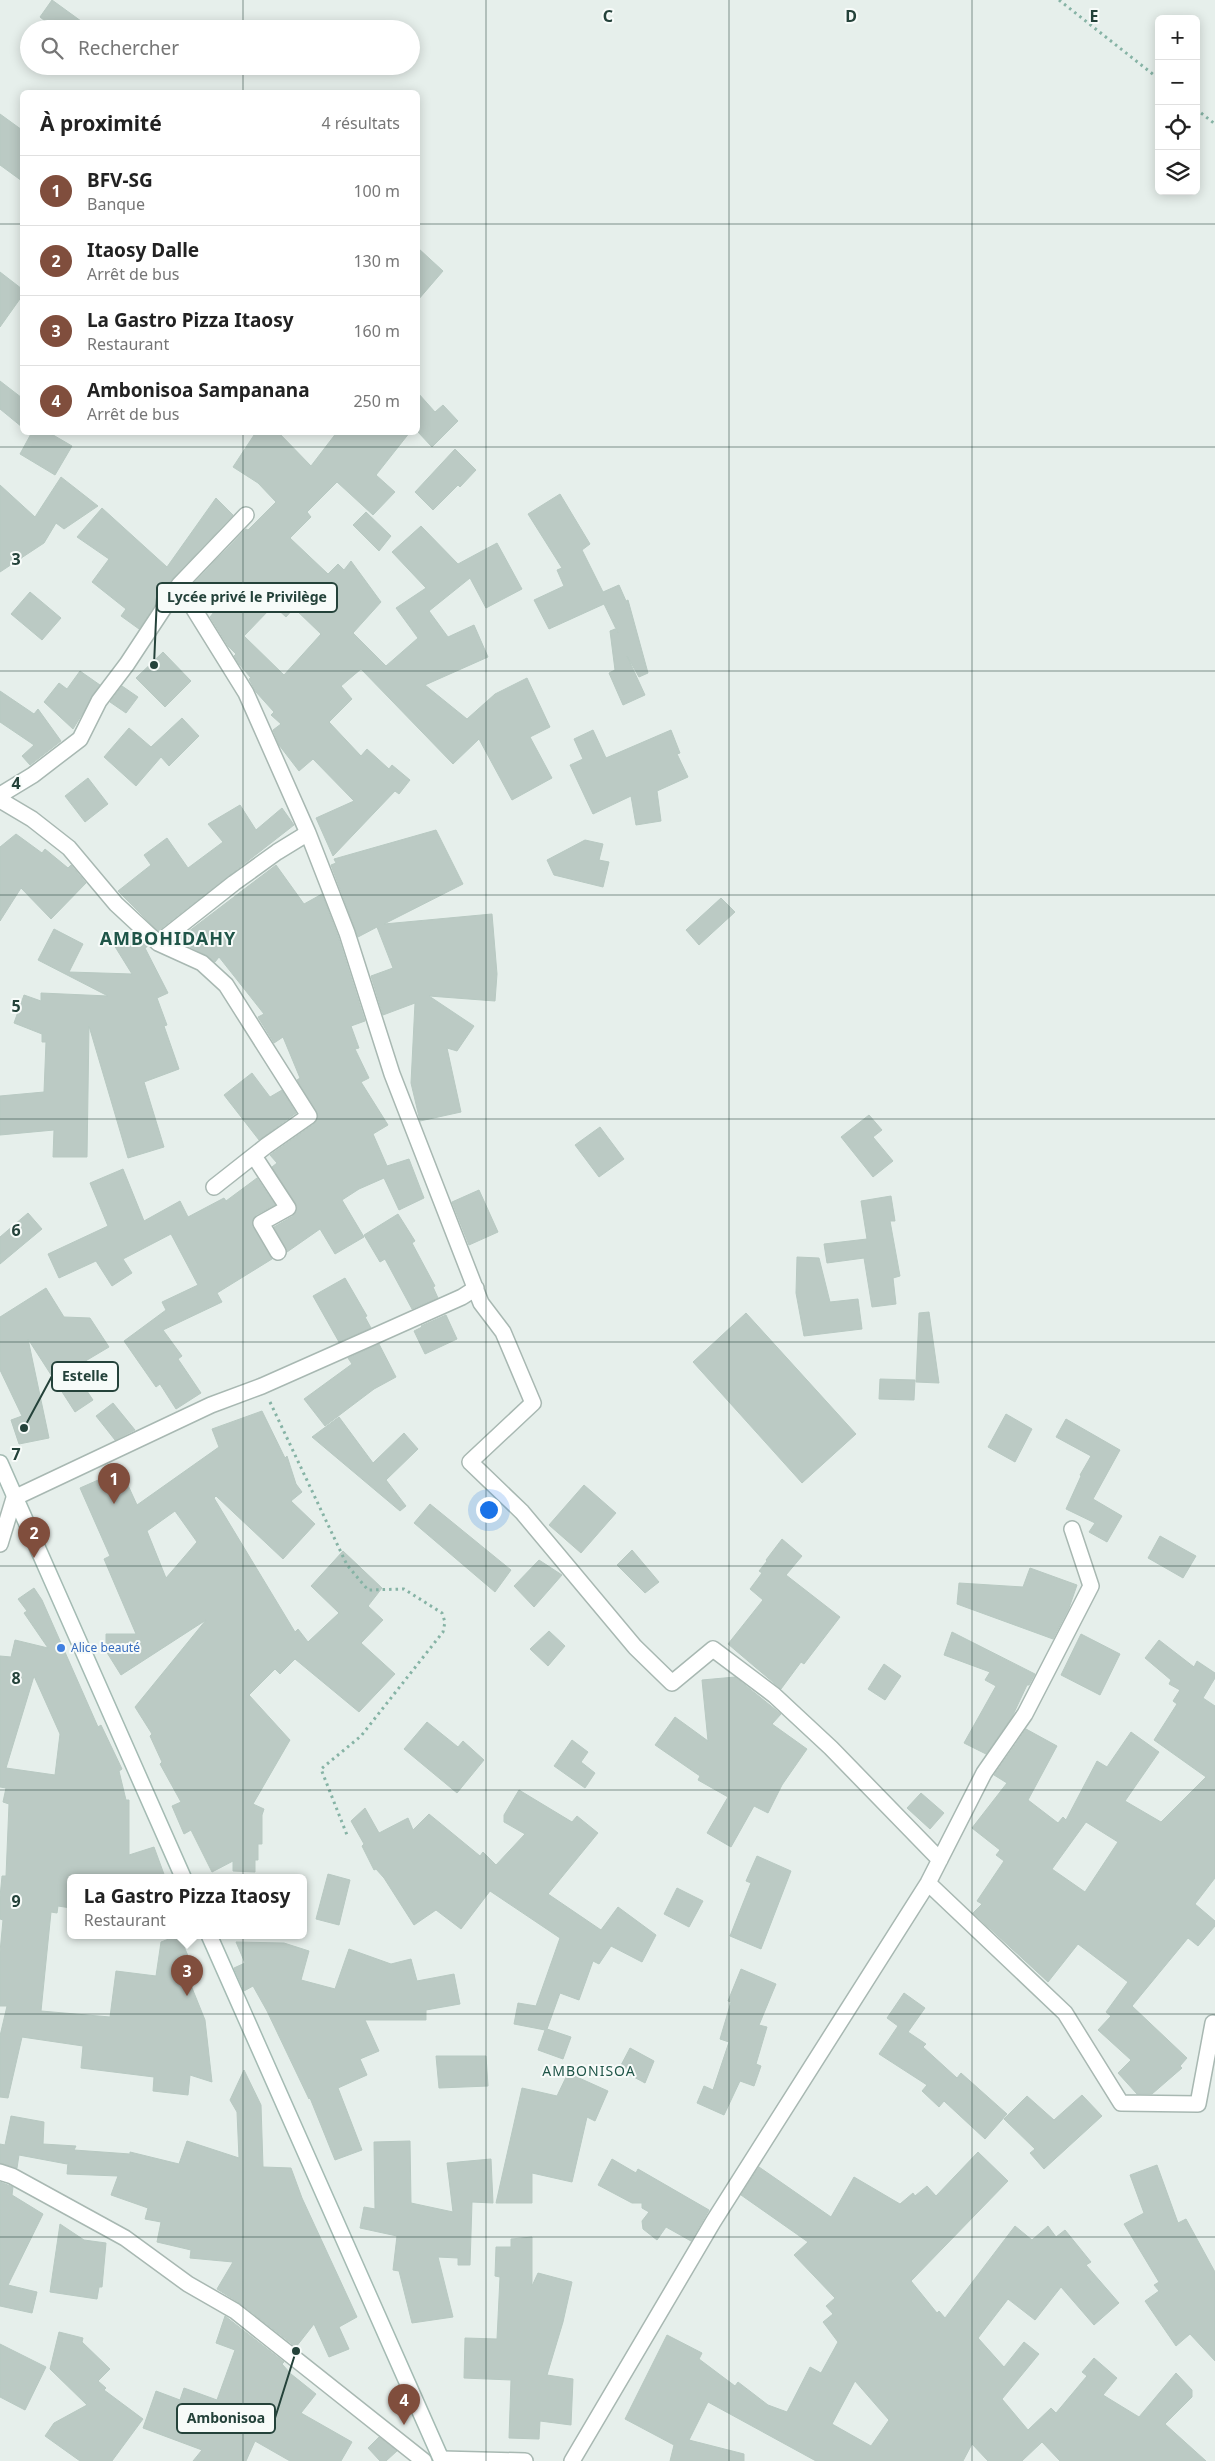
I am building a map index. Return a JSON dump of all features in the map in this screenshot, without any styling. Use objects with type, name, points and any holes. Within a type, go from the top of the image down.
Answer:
[{"type":"street","points":[[0,795],[33,775],[80,739],[98,701],[127,664],[179,585],[246,515]]},
{"type":"street","points":[[179,585],[246,693],[308,833],[347,933],[392,1074],[481,1303],[503,1332],[534,1403],[470,1462],[522,1512],[635,1647],[672,1683],[713,1649],[774,1695],[831,1748],[940,1860]]},
{"type":"street","points":[[0,800],[32,819],[69,848],[116,904],[158,943],[202,964],[226,985],[309,1116],[214,1187]]},
{"type":"street","points":[[158,943],[234,883],[277,852],[308,833]]},
{"type":"street","points":[[254,1156],[288,1208],[261,1223],[278,1252]]},
{"type":"street","points":[[0,1544],[14,1498],[211,1404],[262,1386],[455,1300],[476,1288]]},
{"type":"street","points":[[0,1463],[182,1874]]},
{"type":"street","points":[[572,2461],[713,2222],[928,1883],[984,1773],[1025,1714],[1092,1586],[1072,1529]]},
{"type":"street","points":[[928,1883],[1064,2013],[1121,2103],[1198,2104],[1213,2023]]},
{"type":"street","points":[[211,1939],[442,2460],[526,2461]]},
{"type":"street","points":[[0,2172],[12,2176],[125,2238],[188,2284],[235,2311],[424,2461]]},
{"type":"path","points":[[1059,0],[1155,76]]},
{"type":"path","points":[[1200,112],[1215,124]]},
{"type":"path","points":[[262,1386],[347,1565],[368,1590],[404,1589],[442,1613],[445,1622],[443,1632],[361,1736],[321,1769],[347,1836]]},
{"type":"building","points":[[52,0],[80,20],[44,20],[40,17]]},
{"type":"building","points":[[0,114],[20,129],[20,180],[0,165]]},
{"type":"building","points":[[420,250],[443,271],[420,298]]},
{"type":"building","points":[[0,272],[20,287],[20,299],[0,327]]},
{"type":"building","points":[[0,381],[20,396],[20,425],[0,409]]},
{"type":"building","points":[[420,395],[435,412],[443,405],[458,421],[432,447],[420,434]]},
{"type":"building","points":[[30,435],[53,435],[72,446],[55,475],[20,454]]},
{"type":"building","points":[[254,435],[281,435],[311,466],[335,435],[408,435],[376,475],[395,492],[373,515],[337,482],[307,512],[311,517],[290,538],[328,574],[338,564],[344,570],[351,561],[381,602],[353,633],[386,666],[418,638],[396,608],[426,588],[392,552],[421,526],[458,564],[497,543],[522,589],[486,608],[470,578],[429,611],[448,637],[474,625],[488,657],[425,685],[467,719],[495,694],[527,678],[550,727],[530,737],[552,778],[512,800],[479,739],[453,764],[361,669],[341,686],[352,699],[329,722],[361,756],[367,749],[389,769],[392,765],[410,780],[399,794],[395,791],[333,856],[316,818],[354,801],[313,759],[299,771],[279,745],[273,730],[281,724],[271,715],[274,712],[256,692],[249,679],[251,678],[239,664],[234,656],[236,654],[228,646],[210,617],[214,612],[198,598],[191,586],[246,529],[248,530],[276,502],[258,483],[233,467]],"holes":[[[275,607],[286,617],[294,608],[321,634],[284,675],[244,636],[270,609],[272,611]]]},
{"type":"building","points":[[455,449],[476,470],[460,487],[458,485],[433,510],[415,492]]},
{"type":"building","points":[[61,477],[98,506],[64,529],[56,523],[44,543],[0,572],[0,485],[35,517]]},
{"type":"building","points":[[560,494],[590,544],[582,550],[603,592],[619,585],[626,601],[628,600],[648,673],[639,677],[627,656],[645,695],[623,705],[609,673],[615,670],[610,631],[615,629],[618,633],[604,604],[549,629],[534,600],[564,586],[557,570],[562,568],[528,514]]},
{"type":"building","points":[[216,498],[233,515],[172,579],[139,629],[121,616],[126,609],[92,582],[109,559],[77,537],[102,508],[167,567]]},
{"type":"building","points":[[366,512],[391,536],[379,551],[353,525]]},
{"type":"building","points":[[30,592],[61,618],[42,640],[11,614]]},
{"type":"building","points":[[163,652],[191,681],[165,707],[136,678]]},
{"type":"building","points":[[80,671],[100,685],[73,729],[44,702],[59,683],[67,689]]},
{"type":"building","points":[[122,686],[138,697],[126,713],[110,702]]},
{"type":"building","points":[[0,691],[34,714],[38,709],[61,741],[30,765],[22,756],[34,745],[0,722]]},
{"type":"building","points":[[182,718],[199,736],[169,766],[161,757],[136,786],[104,757],[129,728],[151,747]]},
{"type":"building","points":[[593,730],[606,758],[671,730],[680,753],[677,754],[688,777],[657,791],[661,821],[636,825],[631,796],[593,814],[570,765],[583,759],[574,739]]},
{"type":"building","points":[[88,778],[108,804],[85,822],[65,796]]},
{"type":"building","points":[[240,805],[256,830],[282,808],[294,825],[158,931],[118,891],[151,865],[144,855],[167,838],[188,868],[223,842],[208,824]]},
{"type":"building","points":[[436,830],[463,884],[384,924],[492,914],[497,974],[495,1001],[429,996],[474,1026],[457,1051],[447,1048],[461,1112],[420,1121],[411,1083],[415,1003],[383,1015],[371,976],[393,968],[377,927],[358,937],[331,865],[336,863],[334,859]]},
{"type":"building","points":[[16,834],[42,853],[45,849],[68,868],[71,865],[86,883],[51,919],[21,888],[0,921],[0,847]]},
{"type":"building","points":[[585,840],[603,844],[599,860],[609,862],[603,887],[554,875],[547,860]]},
{"type":"building","points":[[276,865],[304,904],[322,894],[338,936],[365,1021],[351,1026],[359,1048],[355,1049],[369,1078],[361,1082],[388,1125],[373,1134],[387,1166],[409,1159],[424,1198],[399,1210],[384,1178],[359,1189],[342,1200],[364,1237],[335,1254],[320,1229],[287,1252],[274,1227],[293,1216],[297,1207],[272,1167],[277,1163],[270,1155],[314,1124],[318,1116],[297,1080],[300,1078],[283,1037],[274,1043],[258,1017],[264,1014],[219,957],[215,962],[190,947],[180,938]]},
{"type":"building","points":[[721,898],[735,912],[699,945],[686,930]]},
{"type":"building","points":[[54,929],[83,944],[69,972],[132,974],[114,945],[133,933],[148,946],[145,948],[168,993],[157,998],[167,1025],[164,1026],[179,1069],[144,1082],[164,1147],[128,1158],[89,1026],[87,1157],[53,1157],[54,1130],[0,1135],[0,1096],[44,1092],[46,1042],[42,1042],[42,1034],[14,1023],[24,995],[41,1001],[41,993],[108,996],[38,960]]},
{"type":"building","points":[[252,1073],[270,1097],[282,1090],[296,1113],[259,1140],[224,1095]]},
{"type":"building","points":[[869,1115],[882,1130],[873,1137],[893,1161],[873,1177],[841,1137]]},
{"type":"building","points":[[600,1127],[624,1159],[599,1177],[575,1145]]},
{"type":"building","points":[[123,1169],[144,1221],[180,1201],[188,1217],[224,1198],[226,1201],[257,1178],[275,1205],[256,1215],[252,1222],[272,1259],[217,1293],[222,1302],[163,1330],[182,1356],[178,1359],[201,1393],[176,1409],[160,1384],[156,1387],[124,1341],[166,1310],[162,1302],[198,1285],[171,1234],[123,1259],[132,1273],[112,1286],[96,1261],[59,1278],[48,1254],[108,1226],[90,1183]]},
{"type":"building","points":[[479,1190],[498,1232],[469,1245],[452,1202]]},
{"type":"building","points":[[891,1196],[895,1221],[890,1221],[900,1276],[893,1278],[896,1304],[872,1307],[864,1258],[827,1263],[824,1244],[867,1239],[861,1201]]},
{"type":"building","points":[[28,1213],[42,1229],[0,1264],[0,1237]]},
{"type":"building","points":[[398,1214],[415,1241],[412,1243],[435,1286],[433,1287],[438,1298],[412,1309],[385,1259],[380,1262],[364,1235]]},
{"type":"building","points":[[797,1257],[819,1258],[830,1302],[858,1299],[862,1329],[804,1336],[796,1293]]},
{"type":"building","points":[[345,1278],[367,1316],[365,1317],[371,1328],[339,1342],[313,1296]]},
{"type":"building","points":[[46,1288],[64,1317],[90,1318],[109,1347],[72,1369],[93,1400],[75,1412],[28,1339],[49,1438],[19,1444],[11,1420],[22,1416],[0,1370],[0,1317]]},
{"type":"building","points":[[929,1312],[939,1383],[916,1382],[919,1313]]},
{"type":"building","points":[[746,1313],[856,1434],[802,1483],[693,1362]]},
{"type":"building","points":[[446,1315],[457,1339],[425,1354],[414,1331]]},
{"type":"building","points":[[379,1344],[396,1377],[374,1389],[325,1426],[304,1399],[352,1364],[348,1358]]},
{"type":"building","points":[[880,1379],[915,1380],[914,1400],[879,1399]]},
{"type":"building","points":[[113,1403],[135,1430],[115,1440],[96,1416]]},
{"type":"building","points":[[262,1411],[285,1458],[287,1456],[296,1484],[302,1492],[291,1501],[315,1524],[283,1559],[216,1496],[214,1498],[295,1632],[298,1629],[308,1642],[339,1613],[311,1586],[343,1551],[382,1588],[368,1606],[383,1620],[361,1643],[395,1674],[359,1712],[295,1659],[280,1674],[275,1669],[249,1695],[290,1740],[253,1804],[264,1809],[262,1815],[262,1844],[258,1844],[258,1860],[255,1860],[255,1872],[233,1871],[233,1861],[212,1872],[191,1830],[184,1834],[172,1806],[181,1802],[160,1764],[162,1762],[150,1736],[152,1734],[135,1707],[206,1620],[121,1675],[106,1651],[106,1634],[136,1634],[104,1559],[110,1556],[80,1488],[121,1470],[137,1505],[219,1447],[212,1429]],"holes":[[[175,1511],[197,1542],[166,1578],[147,1531]]]},
{"type":"building","points":[[1006,1414],[1032,1429],[1015,1462],[988,1447]]},
{"type":"building","points":[[339,1417],[373,1463],[404,1433],[418,1449],[386,1480],[406,1506],[400,1511],[312,1437]]},
{"type":"building","points":[[1066,1419],[1120,1450],[1093,1499],[1122,1516],[1107,1542],[1089,1532],[1095,1523],[1066,1509],[1080,1475],[1091,1456],[1056,1437]]},
{"type":"building","points":[[584,1485],[616,1513],[581,1553],[549,1525]]},
{"type":"building","points":[[430,1504],[511,1570],[495,1592],[414,1523]]},
{"type":"building","points":[[1160,1536],[1196,1556],[1183,1578],[1148,1558]]},
{"type":"building","points":[[782,1539],[802,1556],[786,1575],[840,1617],[804,1664],[801,1662],[781,1689],[728,1644],[763,1600],[750,1589],[762,1573],[759,1571],[766,1560]]},
{"type":"building","points":[[632,1550],[659,1582],[645,1593],[617,1565]]},
{"type":"building","points":[[539,1560],[562,1575],[534,1607],[514,1586]]},
{"type":"building","points":[[1030,1568],[1077,1585],[1069,1608],[1053,1639],[957,1604],[959,1583],[1023,1587]]},
{"type":"building","points":[[34,1588],[42,1600],[98,1727],[101,1725],[122,1769],[119,1771],[126,1800],[129,1800],[129,1855],[154,1847],[164,1874],[67,1874],[67,1907],[58,1906],[57,1913],[51,1912],[41,2011],[110,2017],[116,1971],[156,1976],[161,1942],[169,1939],[181,1939],[192,1965],[184,1968],[205,2020],[212,2082],[190,2075],[188,2095],[153,2091],[154,2077],[81,2068],[83,2046],[22,2037],[8,2098],[0,2097],[0,2036],[7,2006],[0,2006],[0,1952],[3,1920],[0,1919],[0,1897],[2,1876],[6,1876],[9,1804],[3,1802],[6,1788],[0,1787],[0,1656],[11,1657],[15,1640],[48,1648],[24,1613],[27,1611],[18,1599]],"holes":[[[34,1676],[60,1734],[55,1775],[6,1768]]]},
{"type":"building","points":[[549,1631],[565,1646],[548,1666],[530,1649]]},
{"type":"building","points":[[952,1632],[1035,1674],[1029,1685],[1027,1685],[1012,1717],[986,1754],[964,1743],[996,1686],[985,1680],[990,1672],[944,1655]]},
{"type":"building","points":[[1081,1634],[1120,1654],[1100,1695],[1061,1675]]},
{"type":"building","points":[[1159,1640],[1194,1667],[1197,1661],[1215,1673],[1215,1678],[1203,1698],[1215,1706],[1215,1878],[1195,1904],[1215,1921],[1215,1926],[1198,1946],[1188,1938],[1132,2006],[1187,2058],[1180,2066],[1182,2068],[1152,2094],[1137,2094],[1118,2073],[1131,2060],[1098,2030],[1111,2016],[1106,2012],[1128,1982],[1078,1944],[1048,1982],[973,1913],[982,1904],[977,1901],[1004,1861],[996,1855],[1000,1850],[972,1828],[1007,1783],[994,1775],[1026,1729],[1057,1746],[1028,1800],[1058,1823],[1063,1817],[1066,1820],[1097,1761],[1107,1767],[1131,1732],[1159,1752],[1125,1801],[1161,1822],[1206,1777],[1154,1740],[1177,1704],[1173,1701],[1180,1690],[1169,1684],[1171,1680],[1145,1658]],"holes":[[[1086,1822],[1118,1842],[1085,1892],[1052,1869]]]},
{"type":"building","points":[[884,1664],[901,1676],[885,1700],[868,1689]]},
{"type":"building","points":[[735,1677],[781,1714],[772,1724],[807,1749],[782,1785],[768,1813],[754,1806],[731,1847],[707,1833],[728,1797],[698,1780],[700,1776],[655,1745],[675,1717],[708,1741],[702,1680]]},
{"type":"building","points":[[427,1722],[458,1747],[463,1741],[484,1760],[457,1793],[404,1749]]},
{"type":"building","points":[[572,1740],[588,1752],[581,1762],[595,1773],[585,1788],[554,1766]]},
{"type":"building","points":[[519,1790],[572,1822],[577,1816],[598,1833],[548,1894],[601,1930],[618,1907],[656,1935],[642,1962],[611,1946],[599,1964],[593,1961],[579,2000],[560,1993],[547,2029],[571,2037],[563,2059],[538,2050],[545,2030],[514,2024],[518,2003],[536,2006],[560,1938],[490,1891],[461,1929],[436,1910],[414,1925],[384,1878],[376,1869],[374,1870],[362,1846],[364,1844],[351,1821],[365,1808],[379,1833],[408,1818],[413,1830],[429,1814],[480,1856],[483,1852],[496,1865],[525,1834],[504,1822],[504,1815]]},
{"type":"building","points":[[921,1793],[944,1813],[930,1829],[907,1808]]},
{"type":"building","points":[[757,1856],[791,1871],[761,1949],[730,1936],[751,1883],[746,1881]]},
{"type":"building","points":[[328,1874],[350,1880],[339,1925],[316,1919]]},
{"type":"building","points":[[677,1888],[703,1901],[689,1927],[664,1914]]},
{"type":"building","points":[[236,1942],[284,1943],[309,1951],[301,1980],[335,1989],[349,1949],[391,1964],[411,1959],[417,1981],[454,1974],[460,2004],[426,2010],[426,2020],[365,2020],[379,2051],[360,2059],[367,2075],[338,2088],[362,2150],[335,2160],[310,2098],[267,2011],[253,1986],[244,1991],[234,1968],[245,1963]]},
{"type":"building","points":[[741,1969],[776,1984],[759,2025],[767,2027],[756,2064],[761,2066],[754,2086],[740,2081],[724,2115],[697,2103],[704,2086],[713,2090],[729,2042],[720,2039],[731,2002],[728,2001]]},
{"type":"building","points":[[904,1993],[925,2008],[908,2032],[926,2044],[923,2047],[957,2078],[961,2073],[1007,2114],[985,2139],[944,2101],[939,2107],[922,2091],[927,2085],[879,2054],[898,2026],[887,2018]]},
{"type":"building","points":[[630,2048],[654,2061],[645,2083],[619,2069]]},
{"type":"building","points":[[436,2056],[486,2056],[488,2086],[439,2088]]},
{"type":"building","points":[[244,2070],[261,2105],[263,2167],[291,2168],[302,2198],[357,2317],[339,2327],[349,2349],[329,2357],[314,2324],[296,2347],[241,2304],[217,2289],[233,2262],[190,2258],[191,2250],[157,2242],[161,2222],[145,2219],[148,2208],[111,2195],[118,2176],[67,2174],[68,2162],[67,2164],[19,2155],[17,2168],[0,2163],[0,2144],[5,2145],[11,2116],[44,2122],[43,2144],[76,2146],[74,2150],[130,2154],[130,2152],[179,2164],[187,2141],[239,2158],[237,2112],[230,2100]]},
{"type":"building","points":[[568,2073],[608,2091],[595,2121],[587,2117],[572,2182],[532,2173],[532,2203],[496,2203],[522,2088],[557,2096]]},
{"type":"building","points":[[1082,2095],[1102,2116],[1044,2169],[1030,2153],[1035,2149],[1004,2119],[1027,2096],[1054,2120]]},
{"type":"building","points":[[410,2141],[411,2203],[453,2212],[447,2163],[491,2159],[493,2203],[472,2202],[470,2265],[458,2265],[458,2258],[438,2257],[453,2317],[412,2323],[399,2271],[393,2270],[397,2236],[360,2228],[364,2207],[375,2209],[374,2142]]},
{"type":"building","points":[[978,2152],[1008,2181],[911,2281],[937,2313],[939,2311],[945,2318],[1015,2226],[1032,2240],[1048,2226],[1056,2237],[1065,2230],[1091,2262],[1086,2265],[1119,2303],[1094,2325],[1061,2287],[1035,2320],[1008,2299],[978,2338],[1004,2367],[1024,2342],[1039,2354],[1002,2399],[1028,2430],[1051,2408],[1056,2413],[1087,2376],[1082,2372],[1094,2358],[1117,2378],[1103,2395],[1139,2417],[1176,2373],[1192,2390],[1192,2397],[1165,2424],[1206,2461],[1060,2461],[1042,2442],[1022,2461],[988,2461],[972,2444],[963,2461],[816,2461],[708,2402],[689,2440],[744,2454],[744,2461],[670,2461],[674,2445],[625,2419],[667,2335],[702,2353],[699,2359],[735,2386],[738,2382],[768,2405],[787,2412],[810,2367],[821,2373],[838,2342],[823,2322],[833,2314],[826,2306],[835,2298],[794,2255],[808,2242],[741,2195],[759,2167],[831,2217],[854,2177],[900,2204],[913,2193],[915,2196],[927,2186],[936,2196]],"holes":[[[855,2381],[889,2420],[871,2446],[832,2424]]]},
{"type":"building","points":[[612,2159],[636,2173],[638,2169],[709,2210],[691,2241],[666,2227],[657,2240],[643,2229],[642,2221],[649,2212],[642,2208],[642,2203],[632,2203],[598,2185]]},
{"type":"building","points":[[1157,2165],[1178,2223],[1186,2219],[1215,2272],[1215,2361],[1190,2334],[1176,2346],[1145,2301],[1159,2291],[1154,2285],[1159,2282],[1124,2224],[1144,2213],[1130,2175]]},
{"type":"building","points":[[0,2182],[13,2187],[12,2195],[43,2214],[8,2285],[37,2292],[32,2313],[0,2306]]},
{"type":"building","points":[[60,2224],[84,2240],[106,2243],[102,2287],[99,2287],[97,2299],[50,2292]]},
{"type":"building","points":[[532,2237],[532,2286],[538,2273],[572,2282],[563,2322],[547,2375],[573,2379],[571,2425],[540,2421],[539,2439],[509,2438],[511,2380],[464,2378],[465,2338],[497,2339],[500,2277],[495,2276],[496,2247],[511,2247],[511,2239]]},
{"type":"building","points":[[225,2316],[284,2362],[282,2364],[291,2374],[316,2394],[301,2413],[352,2442],[341,2461],[290,2461],[255,2441],[246,2461],[193,2461],[202,2450],[143,2428],[156,2391],[180,2400],[184,2388],[217,2400],[235,2350],[216,2343]]},
{"type":"building","points":[[59,2332],[83,2338],[82,2342],[110,2369],[98,2381],[106,2388],[104,2390],[143,2419],[112,2461],[80,2461],[45,2436],[54,2423],[87,2405],[50,2369]]},
{"type":"building","points":[[0,2344],[46,2367],[25,2410],[0,2397]]},
{"type":"building","points":[[379,2437],[397,2451],[386,2461],[380,2461],[368,2448]]},
{"type":"place","name":"Lycée privé le Privilège","points":[[154,665]]},
{"type":"place","name":"Estelle","points":[[24,1428]]},
{"type":"place","name":"BFV-SG","points":[[114,1504]]},
{"type":"place","name":"Itaosy Dalle","points":[[34,1558]]},
{"type":"place","name":"Alice beauté","points":[[61,1648]]},
{"type":"place","name":"La Gastro Pizza Itaosy","points":[[187,1996]]},
{"type":"place","name":"Ambonisoa","points":[[296,2351]]},
{"type":"place","name":"Ambonisoa Sampanana","points":[[404,2425]]},
{"type":"district","name":"AMBOHIDAHY","points":[[168,939]]},
{"type":"district","name":"AMBONISOA","points":[[589,2071]]}]
